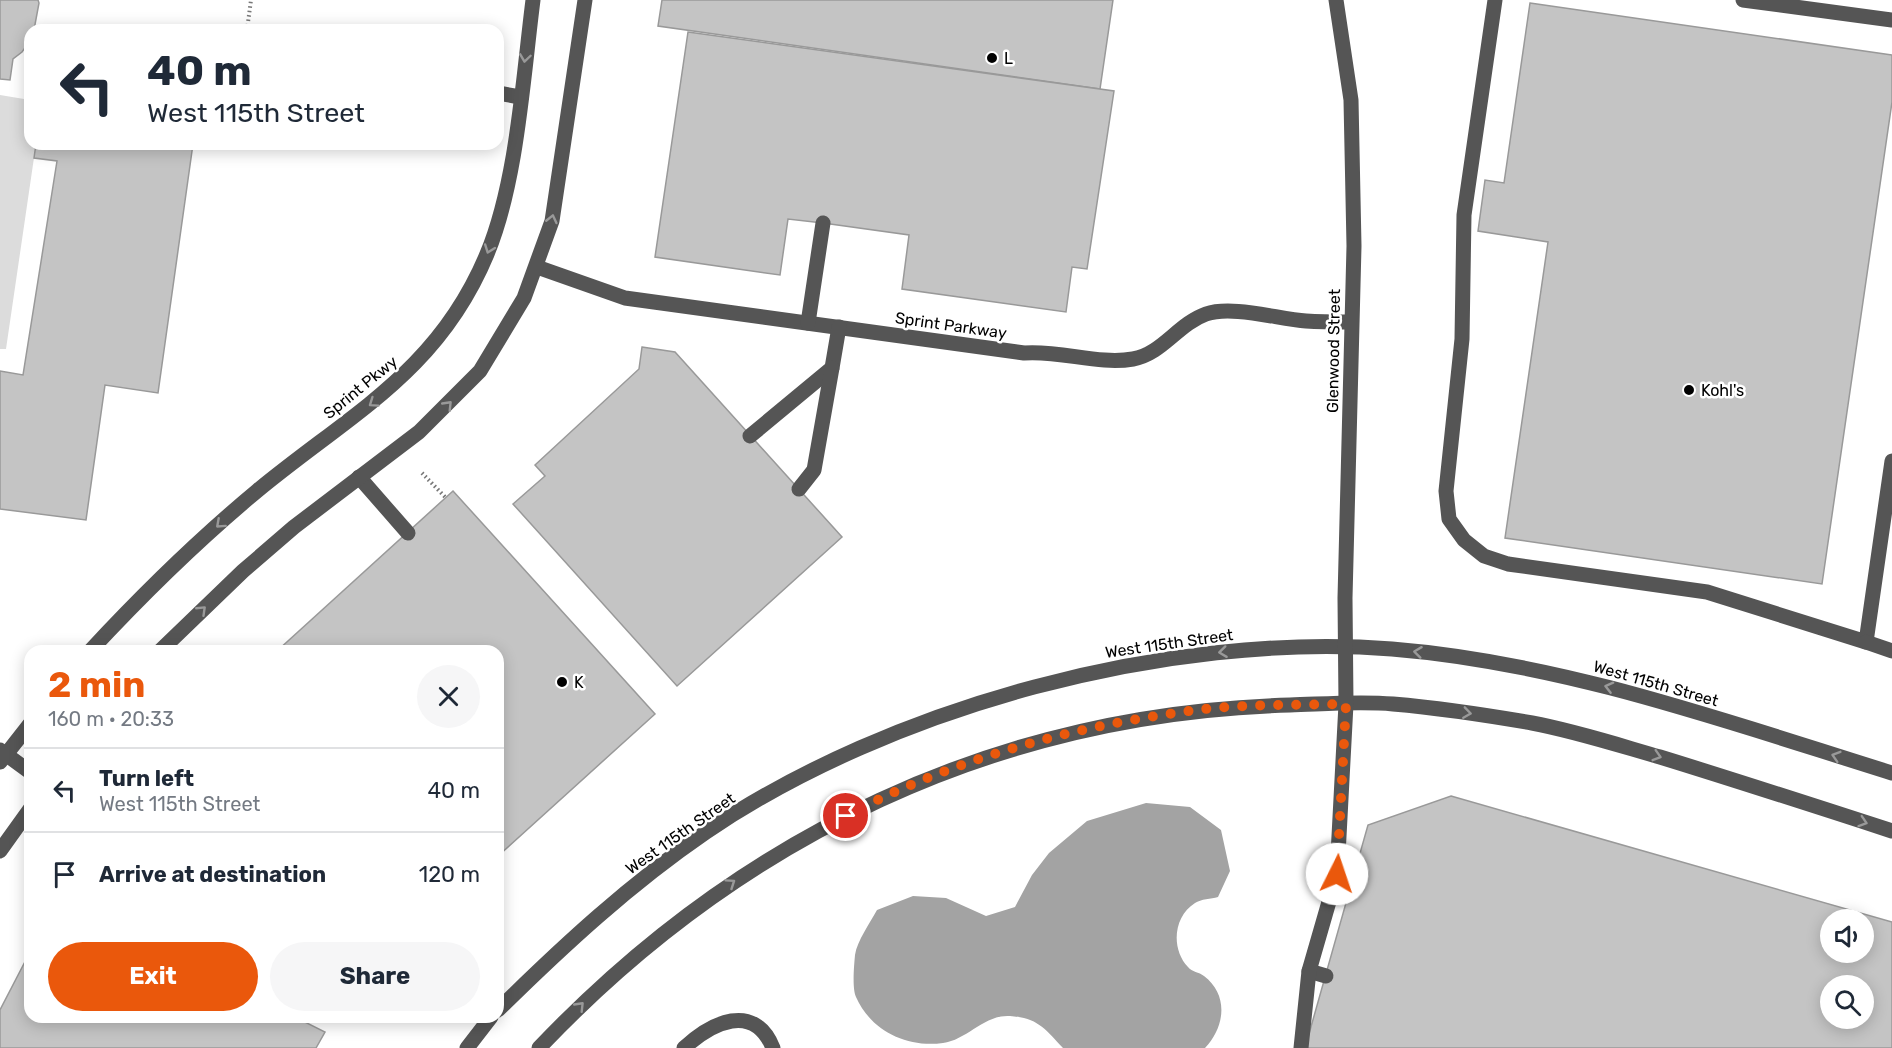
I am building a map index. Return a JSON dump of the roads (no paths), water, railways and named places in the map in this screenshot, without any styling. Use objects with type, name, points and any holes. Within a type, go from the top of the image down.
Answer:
[{"type":"street","name":"Sprint Pkwy","points":[[96,645],[158,582],[240,506],[310,448],[382,396],[408,372],[437,340],[465,300],[488,253],[503,207],[533,0]]},
{"type":"street","points":[[166,645],[243,571],[359,477],[419,432],[480,371],[512,321],[537,267],[556,203],[585,0]]},
{"type":"street","name":"Glenwood Street","points":[[1301,1048],[1309,971],[1338,865],[1346,704],[1345,586],[1351,322],[1351,100],[1336,0]]},
{"type":"street","points":[[1495,0],[1464,215],[1461,339],[1446,491],[1449,519],[1464,540],[1484,556],[1508,564],[1707,592],[1892,651]]},
{"type":"street","points":[[1743,0],[1892,20]]},
{"type":"street","points":[[504,94],[520,97]]},
{"type":"street","points":[[808,323],[822,223]]},
{"type":"street","name":"Sprint Parkway","points":[[537,267],[625,298],[1024,353],[1048,351],[1107,360],[1134,359],[1157,349],[1187,322],[1208,313],[1231,312],[1305,321],[1351,322]]},
{"type":"street","points":[[799,489],[814,470],[821,443],[839,327]]},
{"type":"street","points":[[750,436],[832,368]]},
{"type":"street","points":[[1866,642],[1891,469]]},
{"type":"street","points":[[359,477],[408,532]]},
{"type":"street","name":"West 115th Street","points":[[504,1004],[560,949],[631,888],[707,831],[789,783],[894,734],[1031,686],[1142,662],[1236,651],[1346,648],[1391,649],[1451,656],[1551,673],[1637,694],[1892,773]]},
{"type":"street","points":[[539,1048],[585,1000],[653,940],[724,888],[776,854],[863,806],[907,788],[1018,747],[1115,723],[1207,709],[1390,704],[1536,724],[1649,754],[1892,831]]},
{"type":"street","points":[[24,730],[2,755],[24,768]]},
{"type":"street","points":[[0,851],[24,817]]},
{"type":"street","points":[[1334,886],[1350,890]]},
{"type":"street","points":[[1309,971],[1326,976]]},
{"type":"street","points":[[684,1048],[708,1028],[724,1021],[740,1020],[756,1026],[766,1035],[773,1048]]},
{"type":"street","points":[[467,1048],[486,1023]]},
{"type":"place","name":"L","points":[[992,58]]},
{"type":"place","name":"Kohl's","points":[[1689,390]]},
{"type":"place","name":"K","points":[[562,682]]}]
